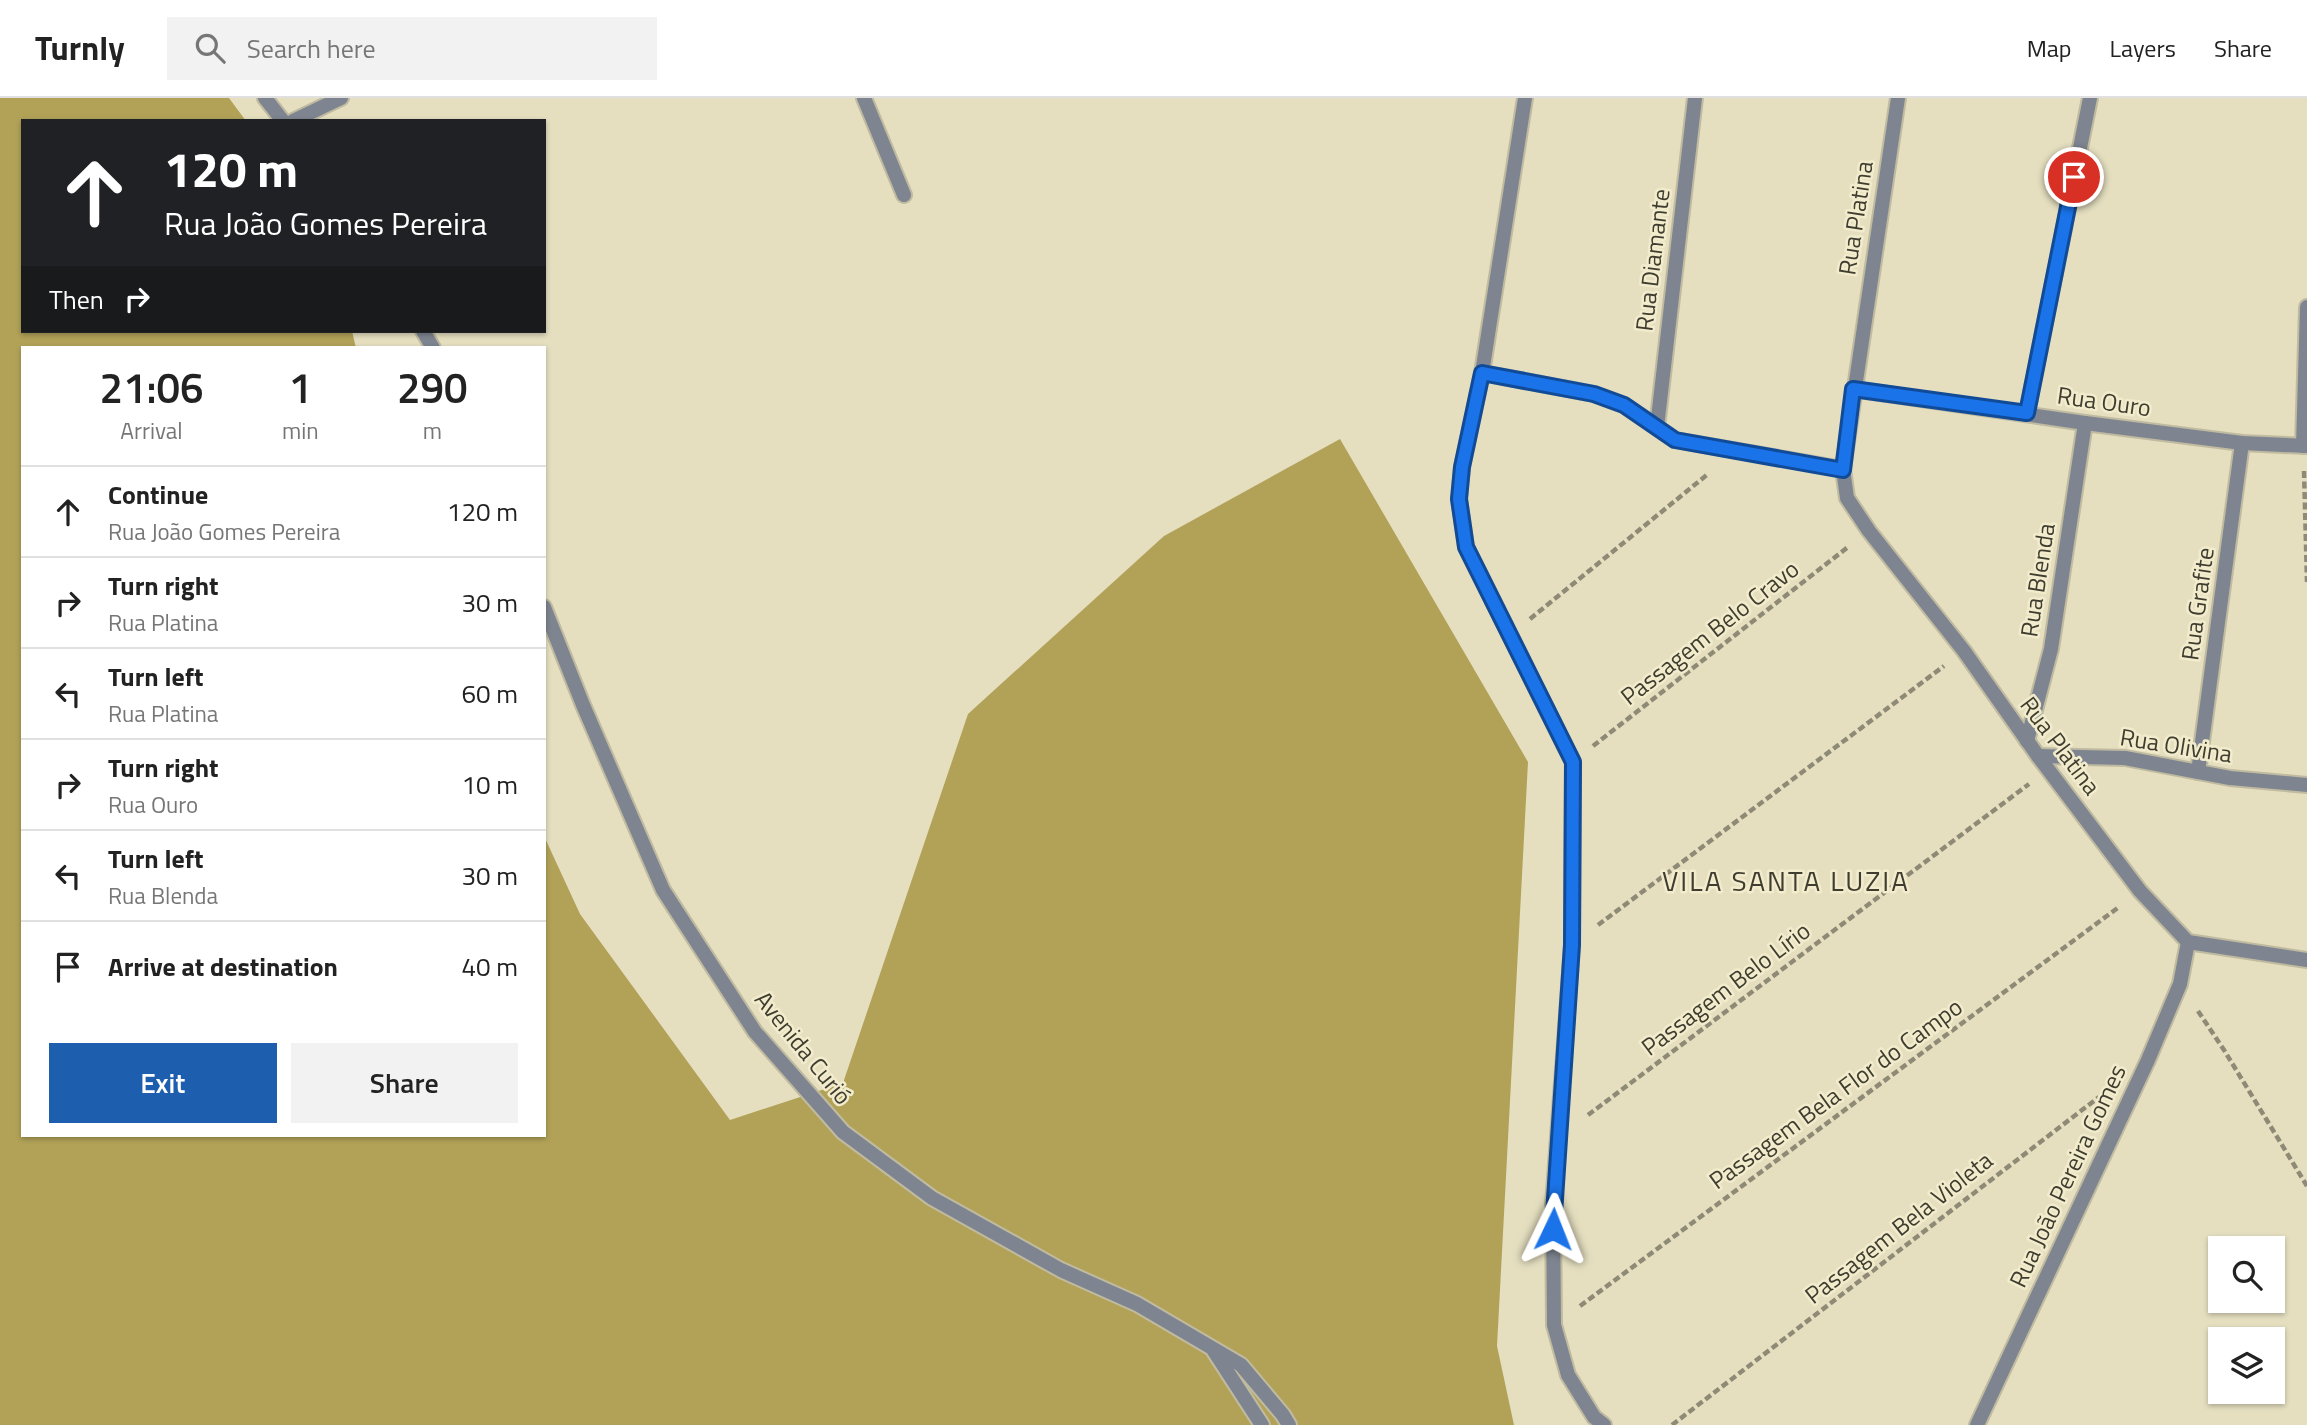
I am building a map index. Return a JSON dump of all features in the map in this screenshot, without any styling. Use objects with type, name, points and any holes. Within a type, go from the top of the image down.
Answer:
[{"type":"street","points":[[265,98],[281,119]]},
{"type":"street","points":[[297,119],[341,98]]},
{"type":"street","points":[[864,98],[904,195]]},
{"type":"street","points":[[1525,98],[1482,373],[1462,467],[1459,499],[1466,547],[1573,762],[1572,945],[1553,1205],[1554,1325],[1568,1375],[1594,1417],[1604,1425]]},
{"type":"street","name":"Rua Diamante","points":[[1657,427],[1695,98]]},
{"type":"street","name":"Rua Platina","points":[[1898,98],[1853,389],[1843,470],[1847,498],[1869,531],[1964,651],[2027,741],[2140,891],[2188,942]]},
{"type":"street","points":[[2027,413],[2090,98]]},
{"type":"street","points":[[2305,446],[2307,307]]},
{"type":"street","points":[[1482,373],[1594,394],[1624,405],[1675,440],[1843,470]]},
{"type":"street","name":"Rua Ouro","points":[[1853,389],[2242,443],[2305,446]]},
{"type":"street","name":"Rua Blenda","points":[[2027,741],[2051,649],[2085,423]]},
{"type":"street","name":"Rua Grafite","points":[[2198,772],[2242,443]]},
{"type":"street","name":"Avenida Curió","points":[[546,612],[663,890],[755,1032],[843,1132],[932,1198],[1061,1270],[1136,1304],[1241,1365],[1289,1425]]},
{"type":"street","name":"Rua Olivina","points":[[2038,756],[2125,758],[2230,778],[2307,785]]},
{"type":"street","points":[[2188,942],[2307,960]]},
{"type":"street","name":"Rua João Pereira Gomes","points":[[1977,1425],[2148,1060],[2180,984],[2188,942]]},
{"type":"street","name":"Avenida Curió","points":[[1211,1347],[1262,1425]]},
{"type":"path","points":[[2305,446],[2307,582]]},
{"type":"path","points":[[1510,635],[1734,452]]},
{"type":"path","name":"Passagem Belo Cravo","points":[[1573,762],[1869,531]]},
{"type":"path","points":[[1572,945],[1964,651]]},
{"type":"path","name":"Passagem Belo Lírio","points":[[1559,1136],[2049,768]]},
{"type":"path","name":"Passagem Bela Flor do Campo","points":[[1554,1325],[2140,891]]},
{"type":"path","points":[[2180,984],[2224,1050],[2307,1186]]},
{"type":"path","name":"Passagem Bela Violeta","points":[[1672,1425],[2104,1094]]},
{"type":"shaded area","points":[[0,98],[229,98],[245,119],[21,119],[21,333],[352,333],[356,346],[21,346],[21,1137],[546,1137],[546,840],[580,914],[730,1120],[843,1083],[968,714],[1164,536],[1340,439],[1528,762],[1497,1346],[1514,1425],[0,1425]]},
{"type":"district","name":"VILA SANTA LUZIA","points":[[1786,881]]},
{"type":"route","points":[[1553,1229],[1572,945],[1573,762],[1466,547],[1459,499],[1462,467],[1482,373],[1594,394],[1624,405],[1675,440],[1843,470],[1853,389],[2027,413],[2074,177]]}]
